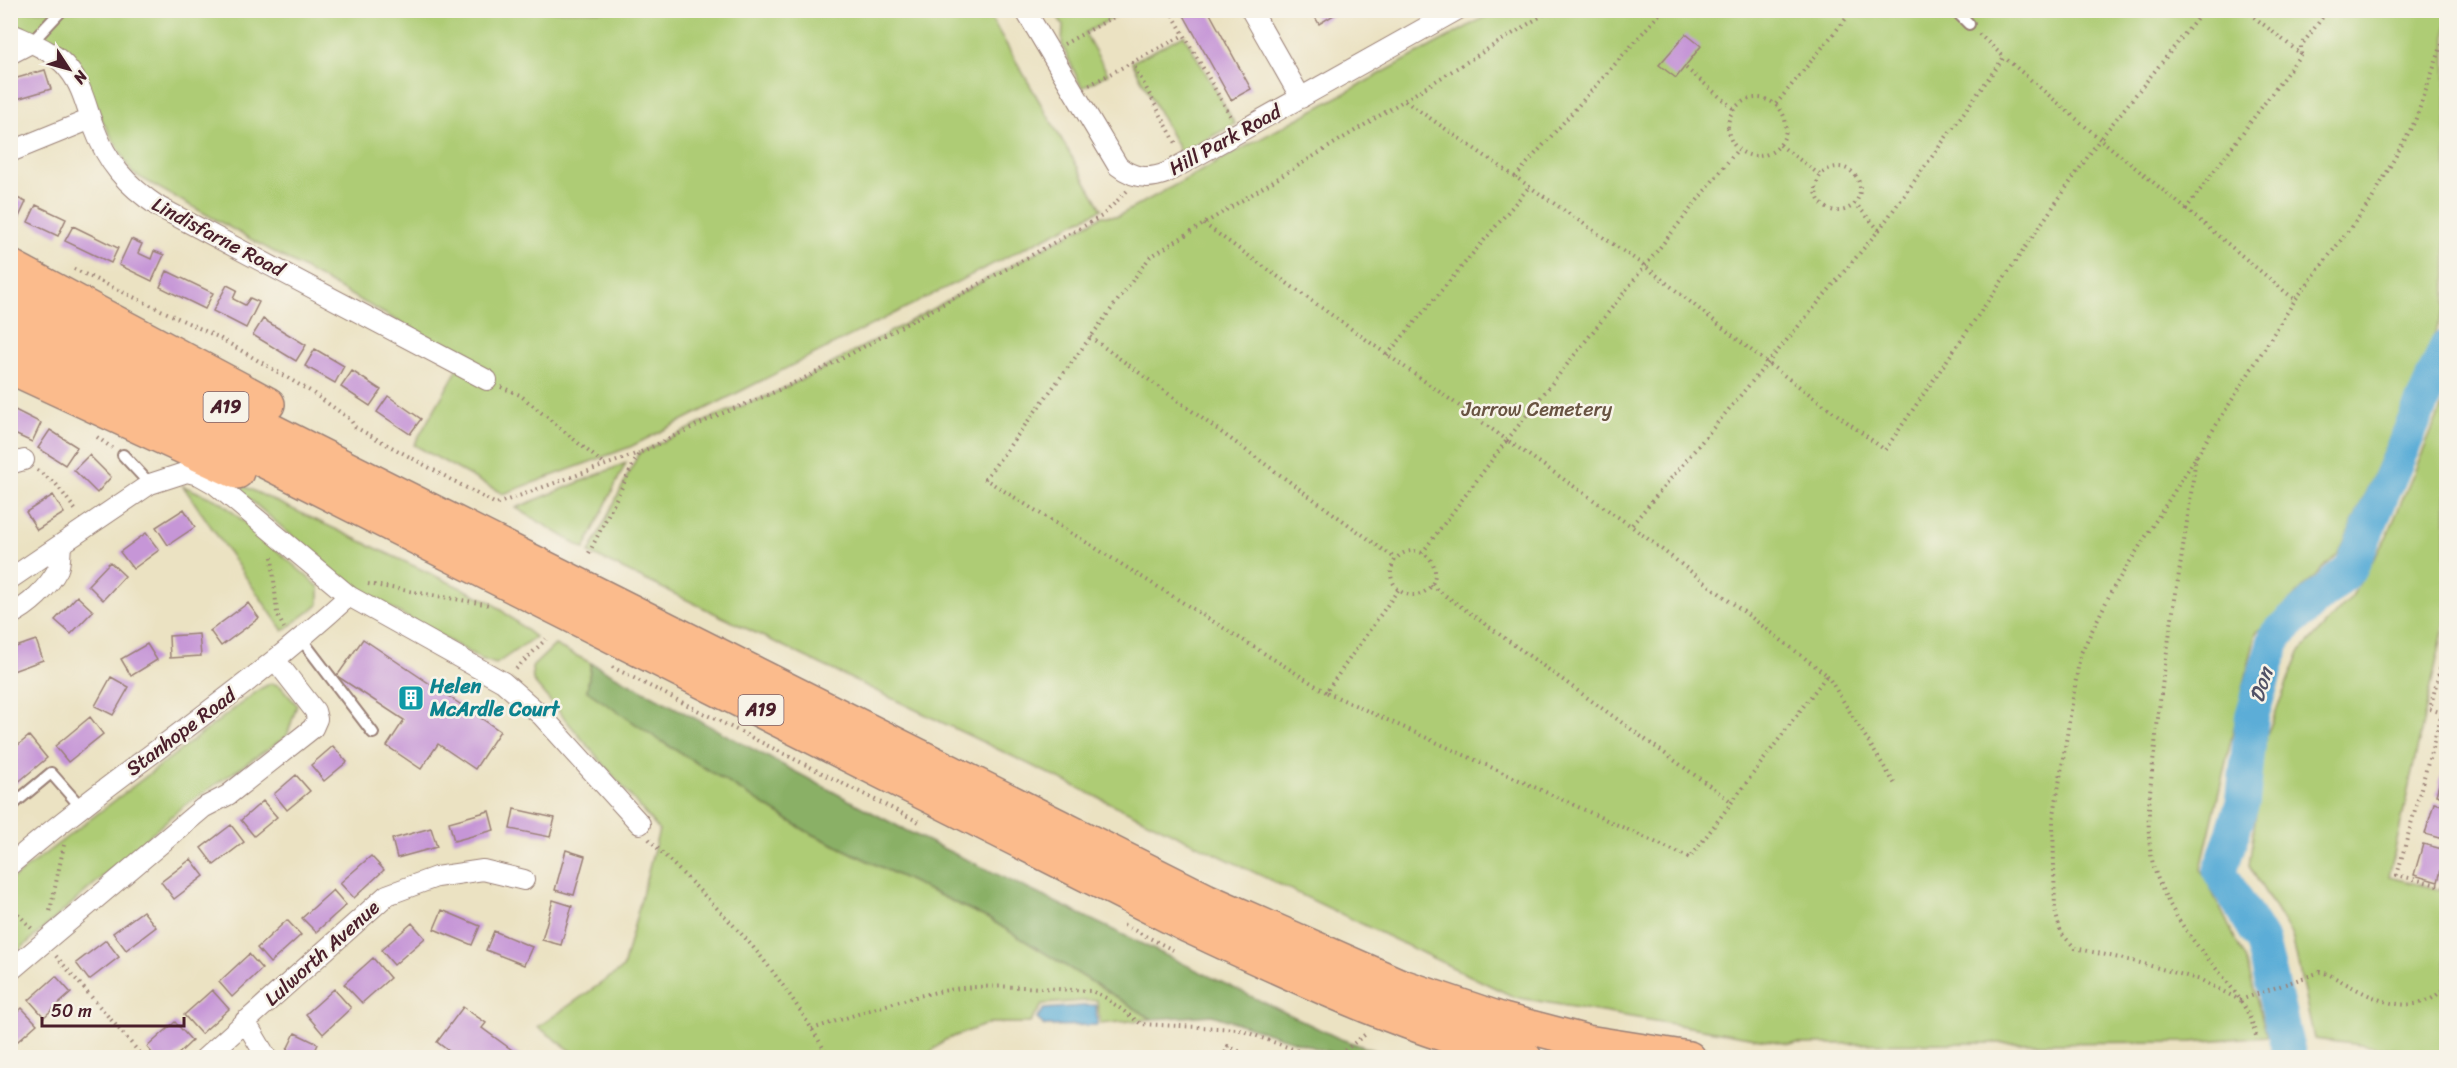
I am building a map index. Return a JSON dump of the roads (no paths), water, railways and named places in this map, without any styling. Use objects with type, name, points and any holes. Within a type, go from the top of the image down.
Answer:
[{"type":"highway","points":[[10,266],[466,508],[568,567],[649,619]]},
{"type":"highway","name":"A19","points":[[10,299],[1206,900],[1399,985],[1503,1020],[1587,1042],[1689,1058]]},
{"type":"highway","name":"A19","points":[[10,333],[1178,921],[1350,1000],[1412,1024],[1525,1058]]},
{"type":"highway","points":[[10,367],[505,595],[635,649]]},
{"type":"street","name":"Hill Park Road","points":[[1025,10],[1118,166],[1127,173],[1153,178],[1240,132],[1453,11]]},
{"type":"street","points":[[1251,10],[1301,98]]},
{"type":"street","name":"Lindisfarne Road","points":[[10,33],[57,57],[69,69],[86,102],[108,158],[122,178],[139,194],[180,218],[487,380]]},
{"type":"street","points":[[10,54],[31,43]]},
{"type":"street","points":[[10,152],[91,119]]},
{"type":"street","points":[[10,579],[150,484],[176,474],[187,472],[199,475],[229,493],[349,596],[503,682],[542,716],[640,824]]},
{"type":"street","points":[[10,615],[20,610],[40,593],[58,568],[61,545]]},
{"type":"street","name":"Stanhope Road","points":[[10,865],[76,810],[299,643],[349,596]]},
{"type":"street","points":[[10,971],[203,808],[228,795],[313,728],[317,719],[315,711],[276,661]]},
{"type":"street","name":"Lulworth Avenue","points":[[205,1058],[387,895],[436,878],[483,870],[524,880]]},
{"type":"street","points":[[245,1021],[267,1058]]},
{"type":"lane","points":[[31,43],[62,10]]},
{"type":"lane","points":[[1955,10],[1969,24]]},
{"type":"lane","points":[[123,455],[150,484]]},
{"type":"lane","points":[[299,643],[373,733]]},
{"type":"lane","points":[[10,807],[51,773],[76,810]]},
{"type":"water","points":[[1096,1005],[1097,1025],[1045,1026],[1037,1019],[1044,1009]]},
{"type":"waterway","name":"Don","points":[[2290,1058],[2262,941],[2220,872],[2243,801],[2252,716],[2276,635],[2351,568],[2446,347]]},
{"type":"place","name":"Helen McArdle Court","points":[[411,698]]},
{"type":"park label","name":"Jarrow Cemetery","points":[[1537,409]]}]
